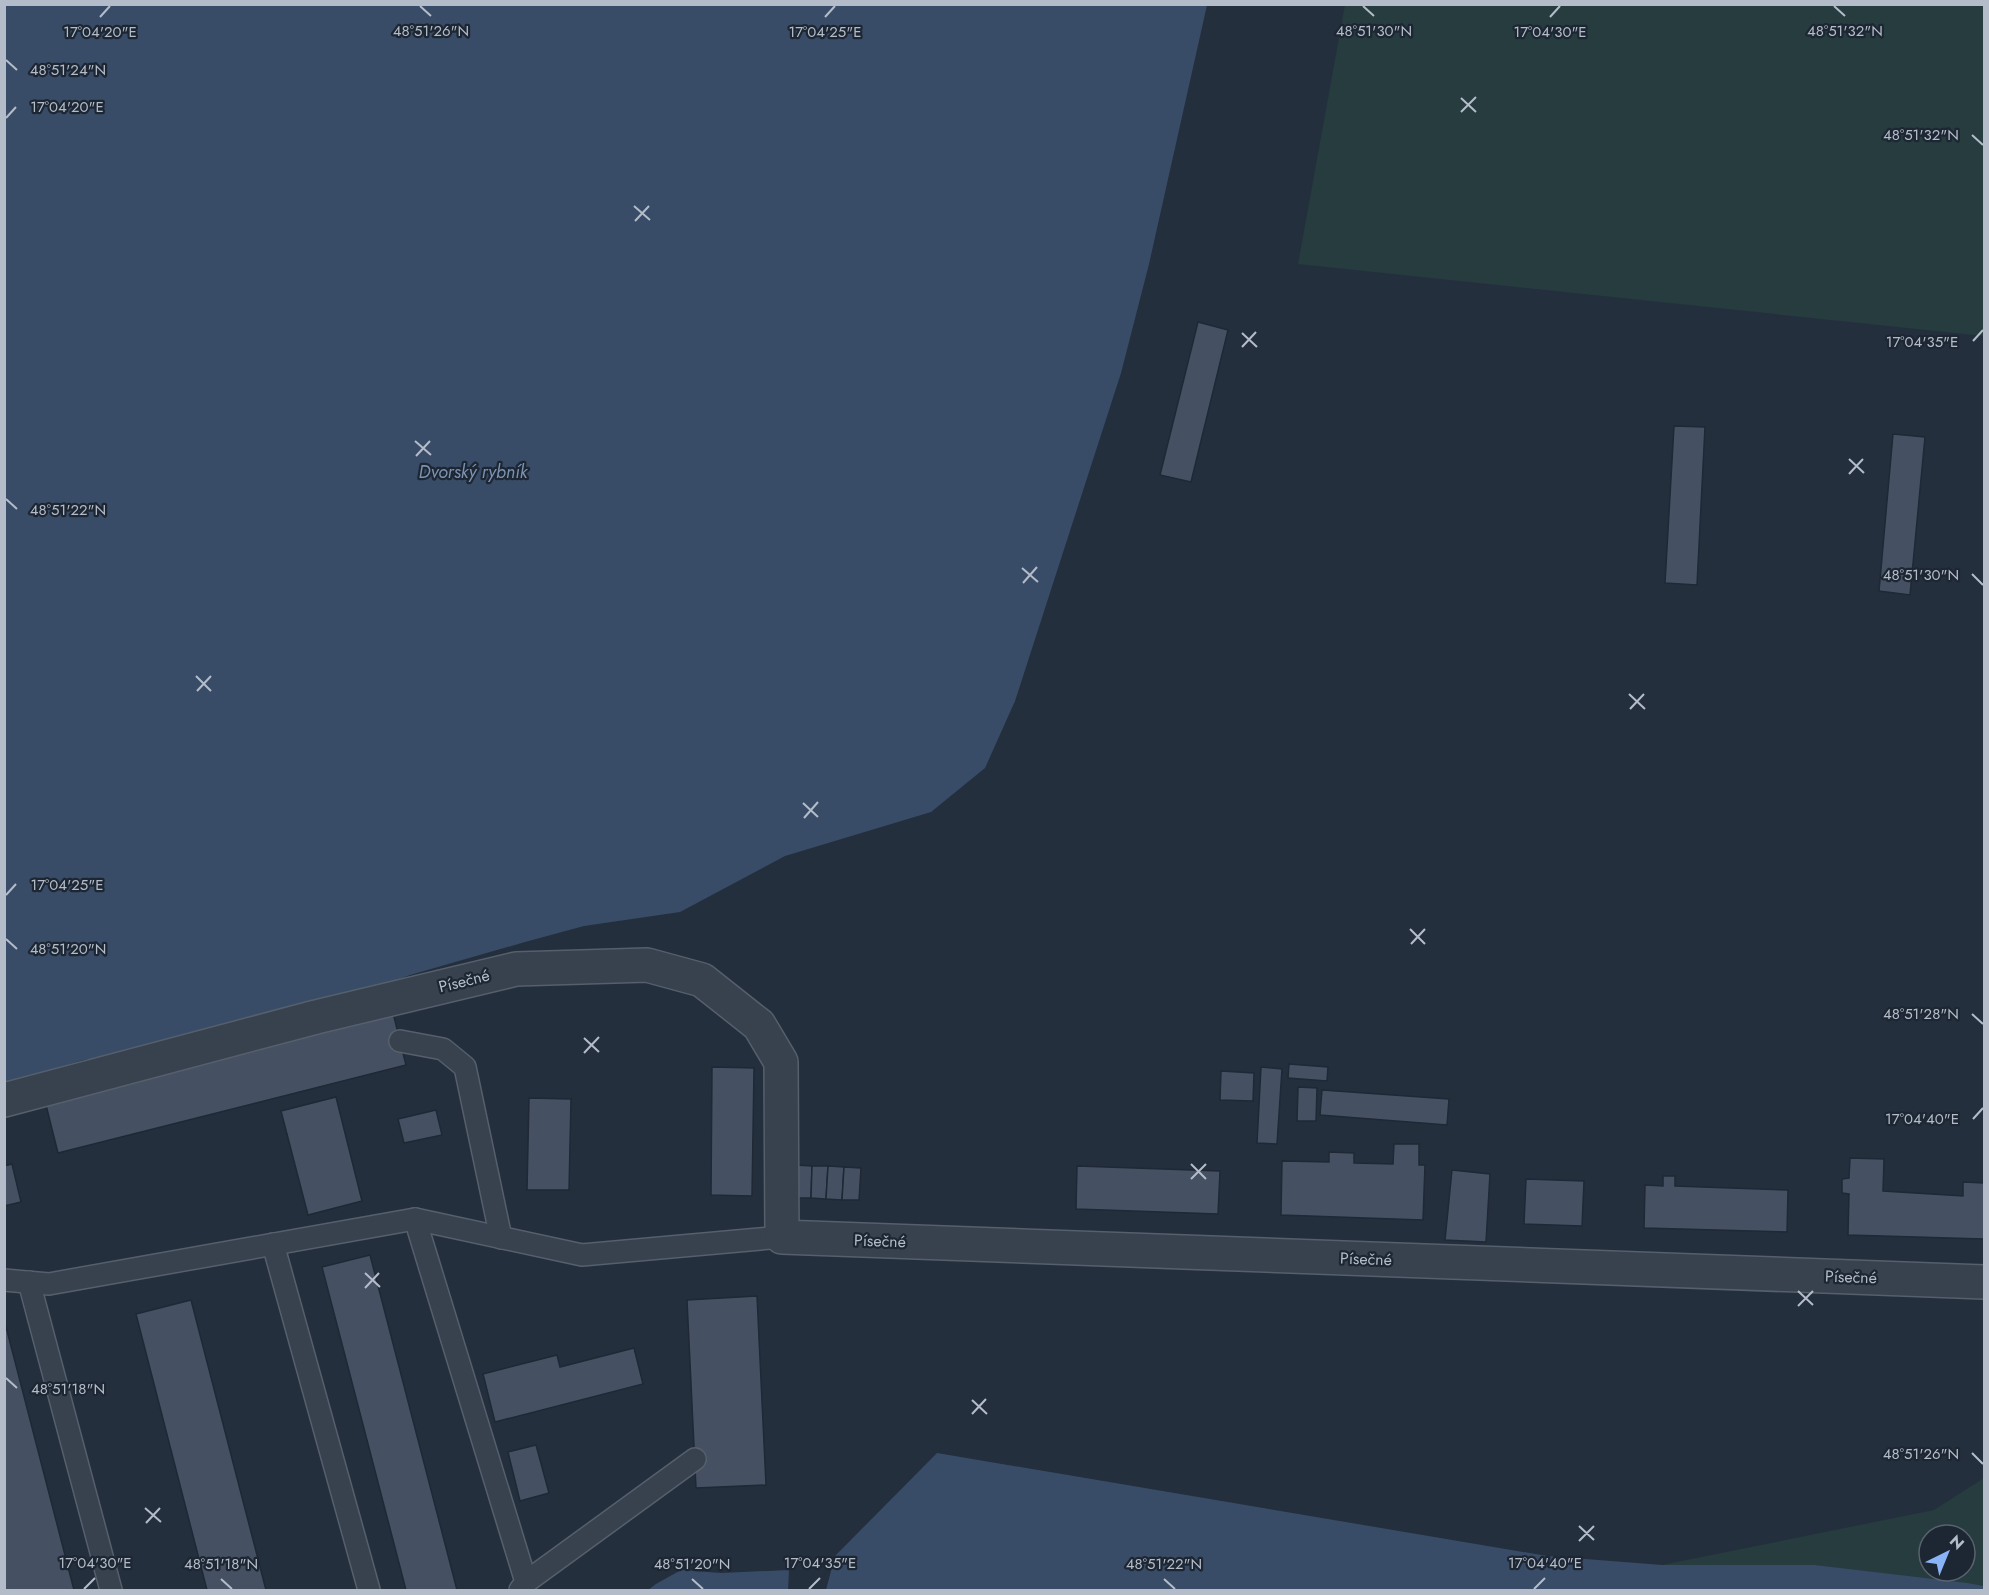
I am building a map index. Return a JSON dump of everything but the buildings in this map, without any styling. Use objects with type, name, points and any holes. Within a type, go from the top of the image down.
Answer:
[{"type":"street","name":"Písečné","points":[[4,1100],[316,1017],[516,969],[647,964],[702,980],[759,1025],[781,1062],[782,1237],[1984,1282]]},
{"type":"lane","points":[[400,1041],[443,1049],[465,1067],[501,1238]]},
{"type":"lane","points":[[415,1219],[523,1586],[695,1460]]},
{"type":"lane","points":[[4,1280],[49,1284],[415,1219],[582,1255],[782,1237]]},
{"type":"lane","points":[[273,1244],[369,1590]]},
{"type":"lane","points":[[28,1282],[111,1590]]},
{"type":"green space","points":[[1345,5],[1984,5],[1984,336],[1298,264]]},
{"type":"green space","points":[[1984,1478],[1984,1586],[1960,1583],[1977,1583],[1977,1523],[1917,1523],[1917,1578],[1815,1565],[1662,1565],[1934,1510]]},
{"type":"water","name":"Dvorský rybník","points":[[5,5],[1207,5],[1149,264],[1121,373],[1015,701],[985,768],[931,812],[785,856],[680,912],[584,926],[525,942],[410,975],[254,1033],[83,1060],[5,1084]]},
{"type":"water","points":[[937,1453],[1547,1556],[1662,1565],[1815,1565],[1917,1577],[1917,1583],[1967,1583],[1984,1586],[1984,1590],[826,1590],[835,1556]]},
{"type":"water","points":[[681,1570],[721,1573],[789,1570],[788,1590],[648,1590]]}]
